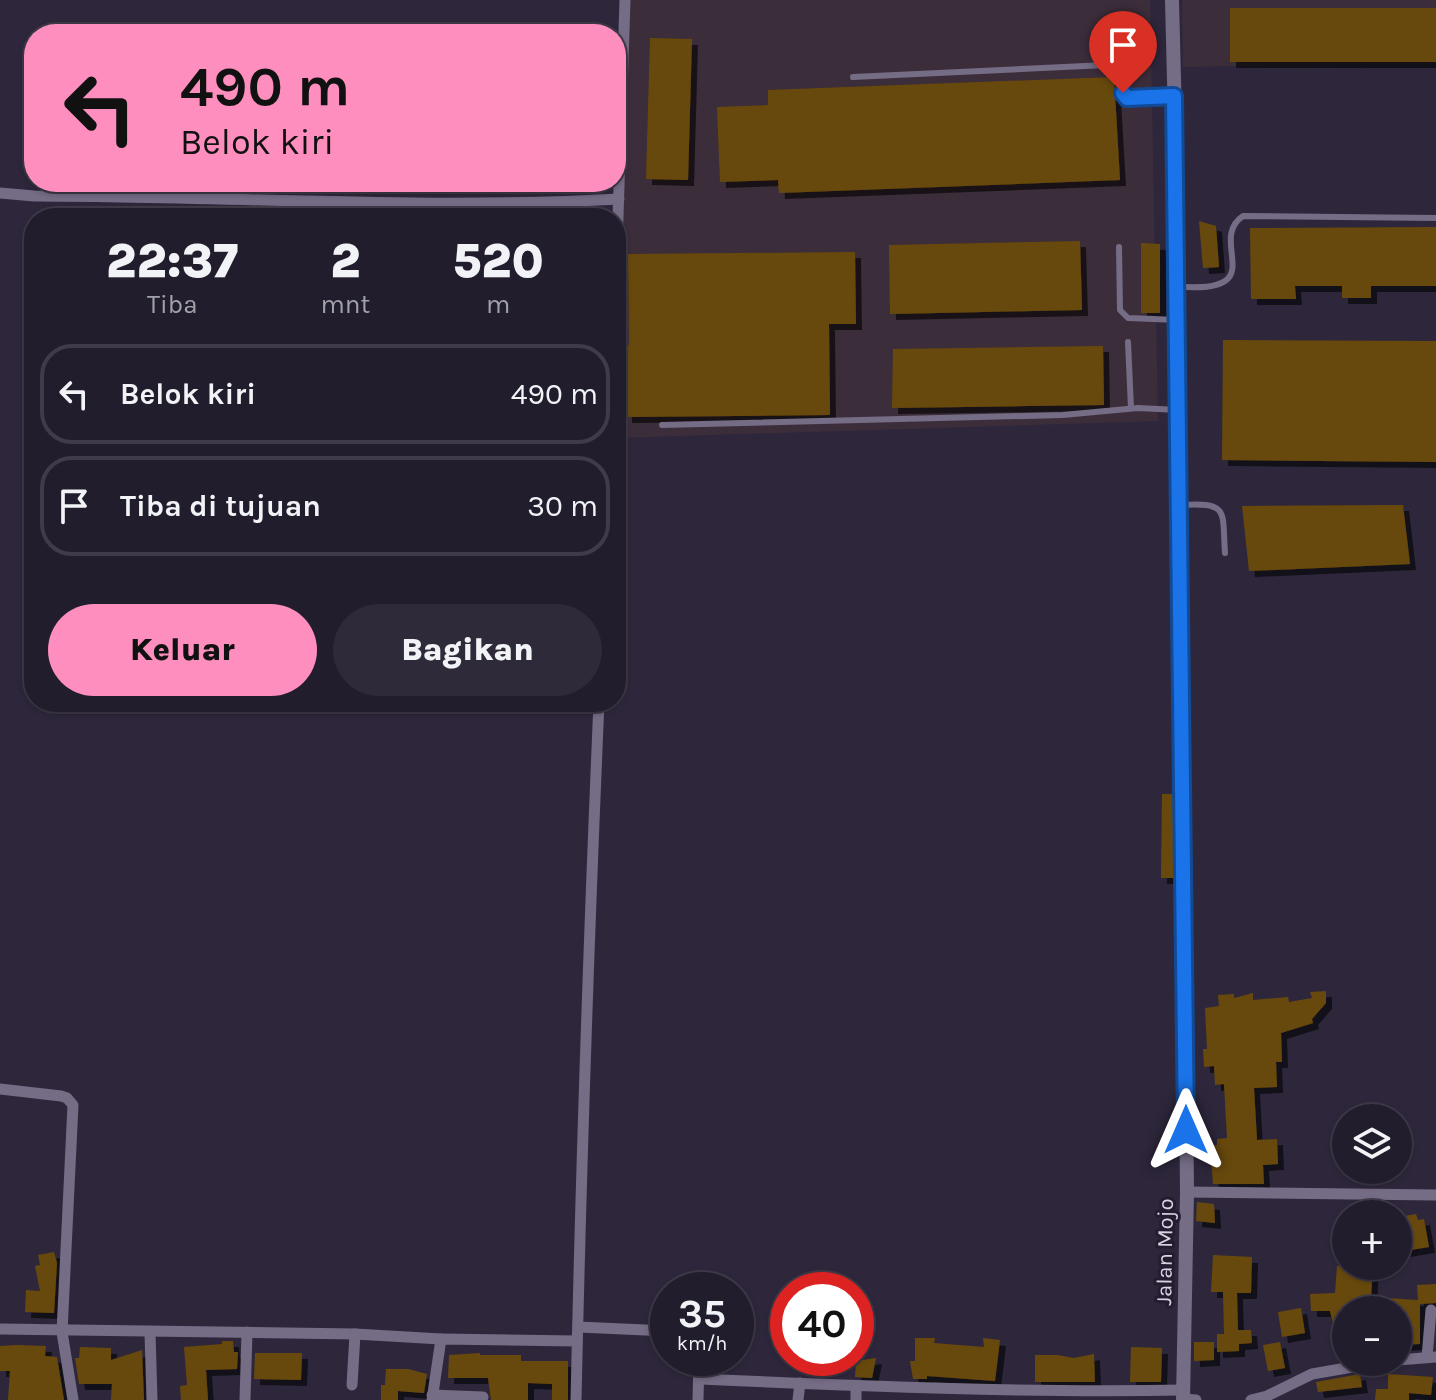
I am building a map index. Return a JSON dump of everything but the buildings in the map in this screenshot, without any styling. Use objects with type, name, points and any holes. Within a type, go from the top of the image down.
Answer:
[{"type":"street","points":[[624,24],[625,0]]},
{"type":"street","name":"Jalan Mojo","points":[[1172,0],[1187,1192],[1183,1397]]},
{"type":"street","points":[[619,192],[619,208]]},
{"type":"street","points":[[0,193],[373,203],[542,204],[619,199]]},
{"type":"street","points":[[576,1400],[580,1185],[599,712]]},
{"type":"street","points":[[0,1089],[61,1096],[73,1105],[62,1332],[73,1400]]},
{"type":"street","points":[[1187,1192],[1436,1195]]},
{"type":"street","points":[[1412,1359],[1432,1357],[1431,1310]]},
{"type":"street","points":[[578,1327],[650,1330]]},
{"type":"street","points":[[0,1329],[577,1341]]},
{"type":"street","points":[[245,1400],[247,1332]]},
{"type":"street","points":[[150,1333],[152,1400]]},
{"type":"street","points":[[352,1385],[355,1334]]},
{"type":"street","points":[[441,1339],[432,1398],[483,1397]]},
{"type":"street","points":[[1251,1400],[1267,1396],[1312,1374],[1332,1371]]},
{"type":"street","points":[[698,1400],[699,1379],[800,1383],[856,1394],[1183,1397],[1196,1400]]},
{"type":"street","points":[[798,1400],[800,1383]]},
{"type":"lane","points":[[853,77],[1106,65],[1118,71],[1127,98],[1174,96]]},
{"type":"lane","points":[[1178,288],[1225,281],[1232,266],[1230,229],[1243,216],[1436,218]]},
{"type":"lane","points":[[1119,247],[1120,310],[1128,318],[1178,320]]},
{"type":"lane","points":[[1128,342],[1131,408]]},
{"type":"lane","points":[[662,425],[1063,415],[1131,408],[1178,410]]},
{"type":"lane","points":[[1180,505],[1210,504],[1217,507],[1222,513],[1225,553]]},
{"type":"shaded area","points":[[626,0],[1150,0],[1158,421],[626,438],[626,208],[620,208],[620,192],[626,192]]},
{"type":"shaded area","points":[[1182,0],[1436,0],[1436,63],[1183,67]]},
{"type":"route","points":[[1123,93],[1127,98],[1174,96],[1186,1130]]}]
